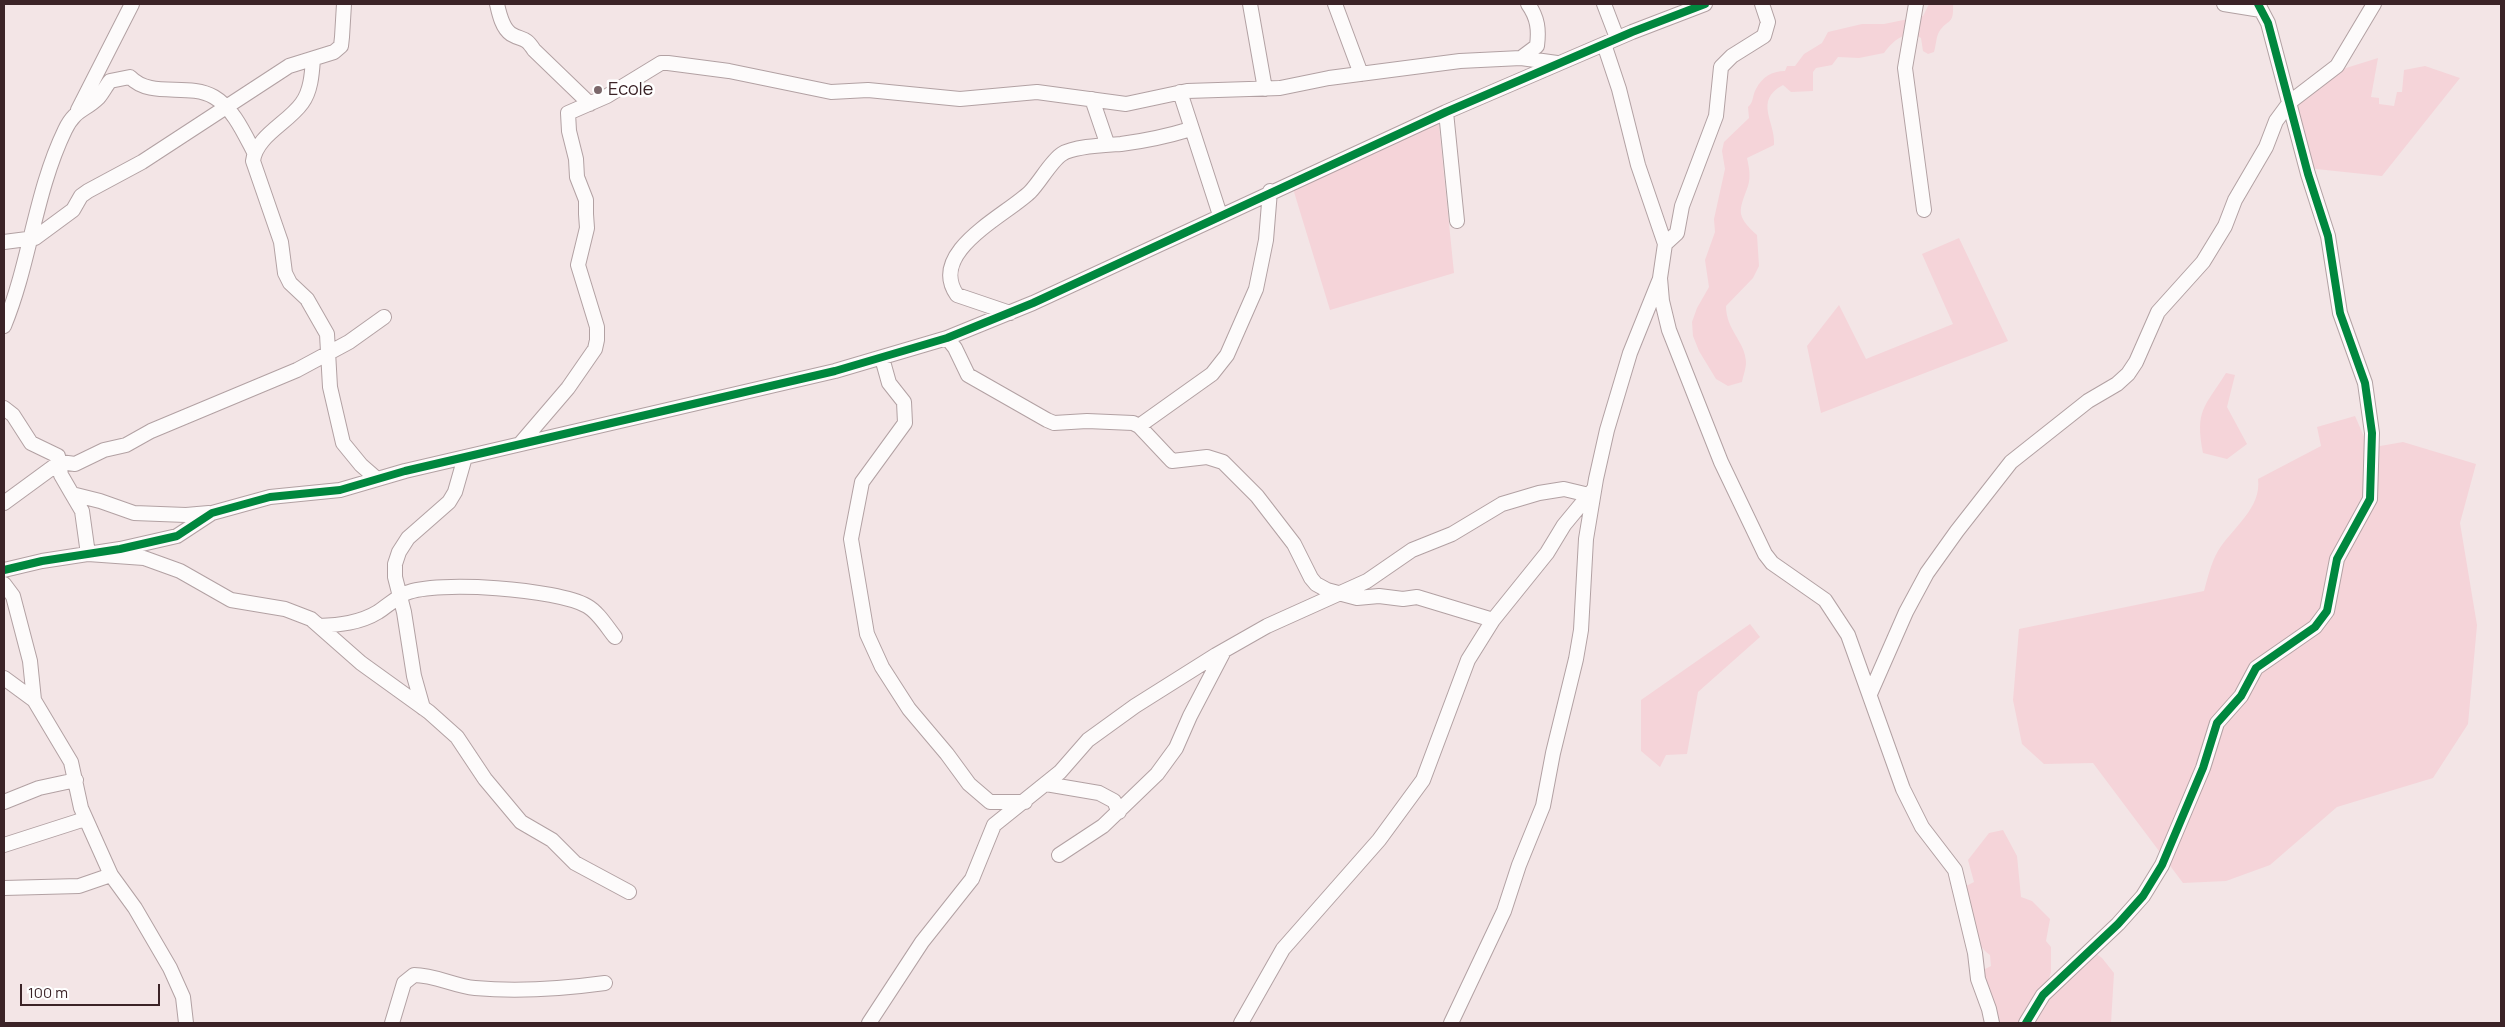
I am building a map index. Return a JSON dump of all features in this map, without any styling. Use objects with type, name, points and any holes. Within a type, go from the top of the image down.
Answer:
[{"type":"street","points":[[4,326],[19,284],[46,177],[65,130],[78,110],[132,4]]},
{"type":"street","points":[[4,242],[35,238],[68,214],[88,191],[142,162],[289,66],[334,52],[340,46],[344,4]]},
{"type":"street","points":[[497,4],[501,20],[507,30],[511,34],[527,40],[534,50],[590,104]]},
{"type":"street","points":[[1250,4],[1265,89]]},
{"type":"street","points":[[1334,4],[1361,74]]},
{"type":"street","points":[[1521,58],[1537,46],[1539,30],[1535,13],[1528,4]]},
{"type":"street","points":[[1604,4],[1617,38]]},
{"type":"street","points":[[72,494],[100,501],[134,513],[186,515],[212,513],[270,497],[340,490],[465,457],[882,358],[947,338],[1010,313],[1270,191],[1446,112],[1617,38],[1705,4]]},
{"type":"street","points":[[1665,244],[1677,233],[1682,206],[1716,116],[1721,68],[1732,56],[1764,36],[1768,28],[1762,4]]},
{"type":"street","points":[[1916,4],[1905,68],[1924,210]]},
{"type":"street","points":[[2026,1023],[2043,995],[2118,924],[2143,896],[2162,865],[2203,768],[2218,723],[2241,696],[2256,668],[2315,627],[2327,611],[2337,559],[2370,499],[2372,433],[2365,383],[2340,313],[2328,236],[2308,174],[2268,24],[2260,7],[2224,4]]},
{"type":"street","points":[[1870,694],[1906,612],[1928,573],[2001,474],[2026,449],[2088,401],[2128,374],[2136,362],[2158,312],[2203,262],[2225,226],[2235,200],[2266,147],[2276,121],[2290,102],[2338,66],[2374,4]]},
{"type":"street","points":[[1604,44],[1619,89],[1638,165],[1665,244],[1660,278],[1662,301],[1672,339],[1721,462],[1765,554],[1772,563],[1825,600],[1848,635],[1903,789],[1922,827],[1955,870],[1975,952],[1978,979],[1992,1023]]},
{"type":"street","points":[[313,58],[307,95],[288,119],[264,139],[254,152],[253,161],[258,179],[272,211],[281,242],[285,273],[290,283],[307,299],[327,334],[330,387],[343,443],[361,465],[377,479]]},
{"type":"street","points":[[520,444],[568,388],[595,349],[597,340],[597,327],[578,265],[586,228],[586,200],[577,176],[576,159],[568,117],[570,112],[590,104],[661,63],[668,62],[729,70],[831,92],[864,90],[960,99],[1037,92],[1126,104],[1180,92],[1280,88],[1361,74],[1460,61],[1521,58],[1559,63]]},
{"type":"street","points":[[78,110],[98,98],[110,81],[130,77],[140,86],[198,91],[213,96],[227,107],[254,152]]},
{"type":"street","points":[[1180,92],[1220,215]]},
{"type":"street","points":[[1092,98],[1107,143]]},
{"type":"street","points":[[1446,112],[1457,221]]},
{"type":"street","points":[[1010,313],[957,295],[950,277],[952,260],[988,224],[1030,191],[1062,154],[1107,143],[1119,144],[1162,137],[1192,129]]},
{"type":"street","points":[[1139,426],[1212,374],[1227,355],[1256,289],[1266,240],[1270,191]]},
{"type":"street","points":[[1451,1023],[1504,911],[1518,865],[1543,806],[1553,753],[1576,659],[1591,492],[1630,353],[1660,278]]},
{"type":"street","points":[[4,503],[60,462],[76,464],[104,450],[132,442],[151,431],[297,370],[349,342],[384,317]]},
{"type":"street","points":[[947,338],[955,348],[968,375],[1047,420],[1054,422],[1121,422],[1139,426],[1172,461],[1207,457],[1223,462],[1257,496],[1284,530],[1316,584],[1340,594],[1357,598],[1378,596],[1403,599],[1417,597],[1493,620]]},
{"type":"street","points":[[882,358],[889,383],[904,402],[905,423],[862,482],[852,526],[851,539],[867,634],[882,667],[909,709],[947,754],[969,784],[990,802],[1024,802]]},
{"type":"street","points":[[4,408],[13,415],[31,443],[55,453],[60,462],[61,475],[82,511],[88,554]]},
{"type":"street","points":[[423,708],[414,676],[394,577],[399,552],[408,538],[449,502],[456,492],[465,457]]},
{"type":"street","points":[[869,1023],[922,942],[972,879],[994,825],[1060,772],[1088,740],[1135,706],[1224,650],[1267,626],[1367,581],[1412,550],[1452,534],[1510,500],[1564,489],[1591,492]]},
{"type":"street","points":[[1241,1023],[1283,949],[1379,840],[1423,780],[1468,660],[1493,620],[1591,492]]},
{"type":"street","points":[[4,570],[120,549],[177,536],[212,513]]},
{"type":"street","points":[[88,554],[144,558],[163,564],[231,600],[302,614],[319,626],[361,663],[423,708],[462,742],[472,760],[521,822],[552,840],[575,863],[629,892]]},
{"type":"street","points":[[4,584],[13,596],[30,661],[34,700]]},
{"type":"street","points":[[319,626],[350,623],[362,619],[399,597],[422,589],[518,589],[587,606],[615,637]]},
{"type":"street","points":[[1059,855],[1103,826],[1157,774],[1176,748],[1190,716],[1224,650]]},
{"type":"street","points":[[4,678],[34,700],[66,750],[76,780],[80,808],[111,875],[135,908],[170,968],[183,997],[186,1023]]},
{"type":"street","points":[[4,802],[38,788],[76,780]]},
{"type":"street","points":[[1046,784],[1099,793],[1114,801],[1119,812]]},
{"type":"street","points":[[4,846],[85,819]]},
{"type":"street","points":[[4,888],[82,885],[111,875]]},
{"type":"street","points":[[392,1023],[404,983],[414,975],[472,988],[512,990],[555,990],[605,983]]},
{"type":"shaded area","points":[[1929,4],[1953,4],[1953,16],[1939,32],[1934,52],[1928,54],[1923,51],[1921,38],[1915,35],[1905,35],[1895,41],[1884,53],[1859,58],[1838,57],[1832,65],[1816,68],[1813,72],[1813,91],[1791,92],[1783,85],[1774,91],[1769,98],[1767,105],[1774,136],[1774,145],[1747,158],[1749,179],[1741,207],[1742,217],[1757,235],[1759,266],[1753,278],[1726,306],[1729,322],[1745,355],[1746,367],[1742,382],[1728,386],[1716,379],[1699,351],[1693,336],[1692,322],[1697,308],[1709,287],[1705,260],[1715,232],[1714,219],[1725,169],[1722,151],[1724,142],[1749,118],[1748,107],[1761,81],[1776,72],[1785,71],[1787,66],[1795,66],[1804,54],[1822,43],[1828,32],[1862,24],[1884,24],[1923,16]]},
{"type":"shaded area","points":[[2378,58],[2371,97],[2379,98],[2379,104],[2394,106],[2397,92],[2402,92],[2404,70],[2425,66],[2460,78],[2382,176],[2307,168],[2290,102],[2330,73]]},
{"type":"shaded area","points":[[1438,115],[1454,273],[1330,310],[1291,182]]},
{"type":"shaded area","points":[[1959,238],[2008,341],[1821,413],[1807,346],[1839,305],[1866,359],[1953,324],[1922,254]]},
{"type":"shaded area","points":[[2226,373],[2235,375],[2227,407],[2247,444],[2227,459],[2203,453],[2200,427],[2203,410]]},
{"type":"shaded area","points":[[2355,416],[2369,448],[2403,442],[2476,464],[2460,523],[2477,625],[2468,724],[2433,778],[2337,807],[2270,865],[2226,881],[2183,883],[2093,763],[2044,764],[2022,744],[2013,700],[2019,629],[2204,591],[2218,551],[2251,508],[2258,489],[2258,479],[2321,446],[2317,427]]},
{"type":"shaded area","points":[[1750,624],[1760,637],[1698,692],[1687,754],[1666,755],[1660,767],[1641,751],[1641,700]]},
{"type":"shaded area","points":[[2003,830],[2017,856],[2021,897],[2032,901],[2050,919],[2046,941],[2051,947],[2051,972],[2044,994],[2091,950],[2102,958],[2114,973],[2111,1023],[1998,1023],[1983,976],[1983,970],[1991,966],[1990,955],[1978,942],[1972,924],[1966,886],[1974,882],[1968,860],[1989,833]]},
{"type":"cycle path","points":[[4,570],[42,561],[120,549],[177,536],[212,513],[270,497],[340,490],[405,471],[835,371],[947,338],[1033,303],[1446,112],[1632,32],[1705,4]]},
{"type":"cycle path","points":[[2026,1023],[2043,995],[2118,924],[2143,896],[2162,865],[2203,768],[2217,723],[2241,696],[2256,668],[2315,627],[2327,611],[2337,559],[2370,499],[2372,433],[2365,383],[2340,313],[2328,236],[2308,174],[2268,23],[2258,4]]},
{"type":"place","name":"Ecole","points":[[598,90]]}]
